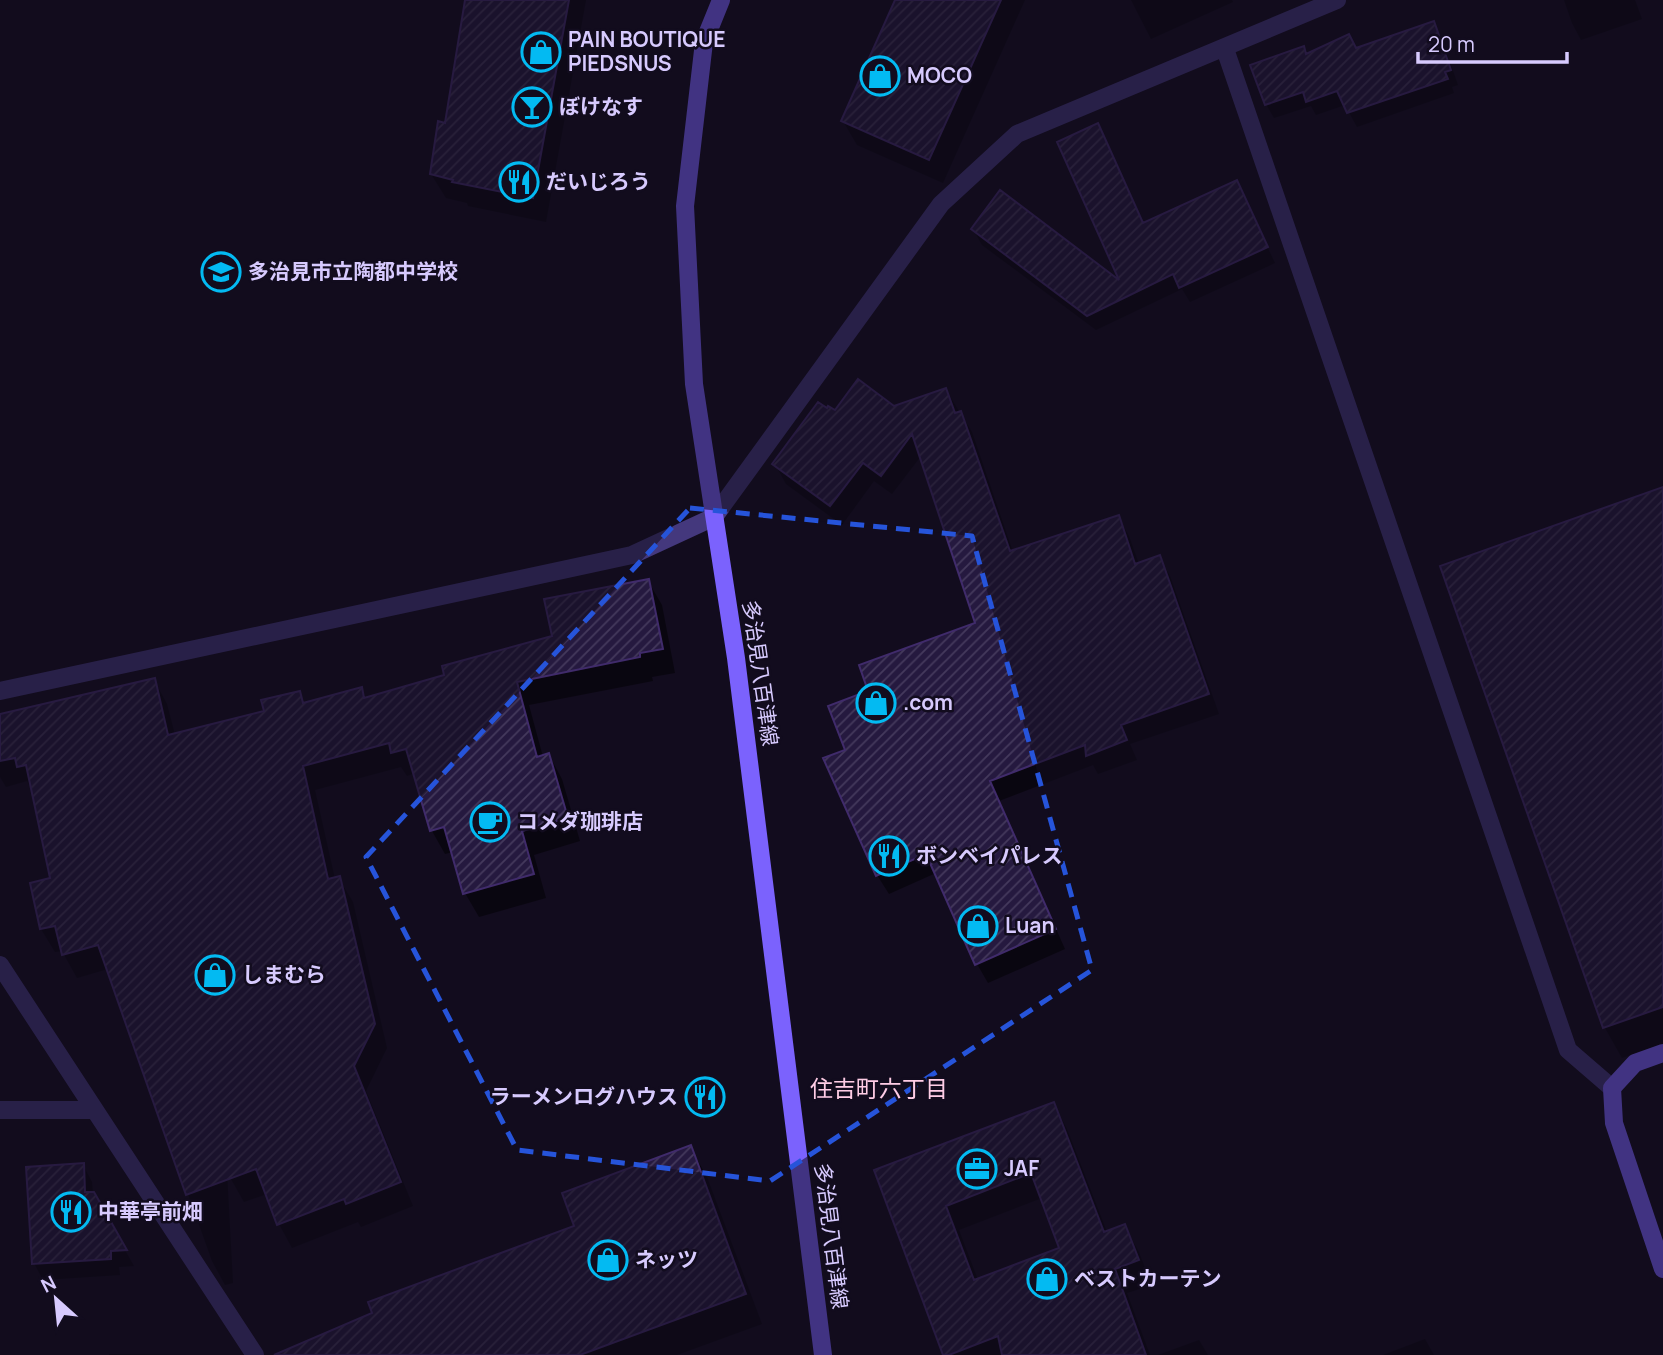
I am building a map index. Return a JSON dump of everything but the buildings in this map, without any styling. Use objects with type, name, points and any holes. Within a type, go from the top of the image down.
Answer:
[{"type":"main road","name":"多治見八百津線","points":[[720,0],[704,42],[685,206],[694,384],[736,658],[823,1355]]},
{"type":"main road","points":[[1663,1053],[1635,1063],[1612,1088],[1614,1124],[1663,1269]]},
{"type":"street","points":[[0,691],[632,555],[714,517],[941,204],[1017,134],[1337,0]]},
{"type":"street","points":[[1225,49],[1568,1050],[1612,1088]]},
{"type":"street","points":[[0,965],[255,1355]]},
{"type":"street","points":[[0,1110],[94,1110]]},
{"type":"highlighted area","points":[[690,508],[972,536],[1092,970],[770,1181],[517,1150],[366,857]]},
{"type":"place","name":"PAIN BOUTIQUE PIEDSNUS","points":[[541,52]]},
{"type":"place","name":"MOCO","points":[[880,76]]},
{"type":"place","name":"ぼけなす","points":[[532,107]]},
{"type":"place","name":"だいじろう","points":[[519,182]]},
{"type":"place","name":"多治見市立陶都中学校","points":[[221,272]]},
{"type":"place","name":".com","points":[[876,703]]},
{"type":"place","name":"コメダ珈琲店","points":[[490,822]]},
{"type":"place","name":"ボンベイパレス","points":[[889,856]]},
{"type":"place","name":"Luan","points":[[978,926]]},
{"type":"place","name":"しまむら","points":[[215,975]]},
{"type":"place","name":"ラーメンログハウス","points":[[705,1097]]},
{"type":"place","name":"JAF","points":[[977,1169]]},
{"type":"place","name":"中華亭前畑","points":[[71,1212]]},
{"type":"place","name":"ネッツ","points":[[608,1260]]},
{"type":"place","name":"ベストカーテン","points":[[1047,1279]]},
{"type":"district","name":"住吉町六丁目","points":[[879,1089]]}]
